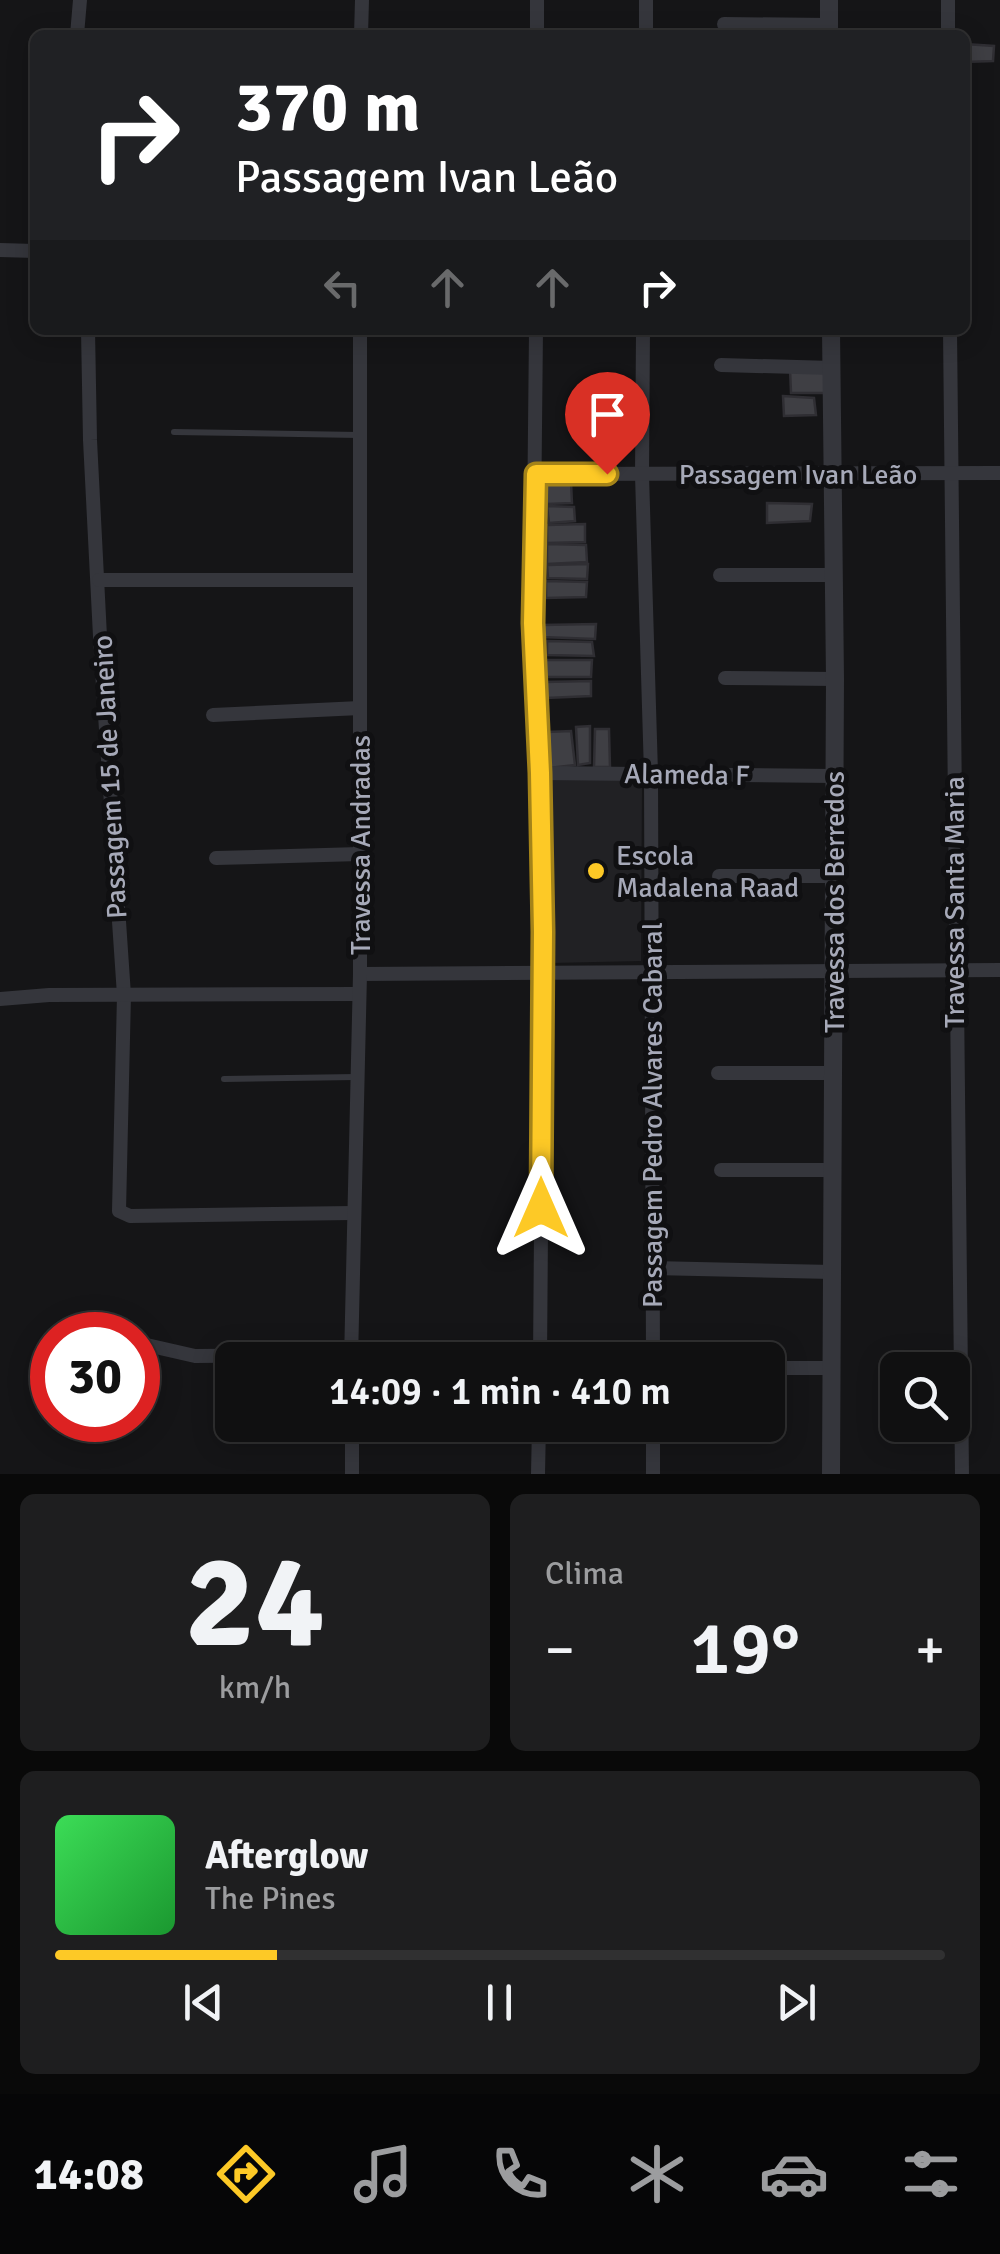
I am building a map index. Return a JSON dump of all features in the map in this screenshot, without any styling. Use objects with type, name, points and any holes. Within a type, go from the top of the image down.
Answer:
[{"type":"street","points":[[77,30],[80,0]]},
{"type":"street","points":[[361,30],[362,0]]},
{"type":"street","points":[[537,0],[537,30]]},
{"type":"street","points":[[646,0],[646,30]]},
{"type":"street","points":[[724,24],[829,30],[830,0]]},
{"type":"street","points":[[948,0],[948,30]]},
{"type":"street","points":[[0,250],[30,251]]},
{"type":"street","name":"Passagem 15 de Janeiro","points":[[88,335],[113,870],[124,995],[118,1200],[122,1215],[353,1213]]},
{"type":"street","name":"Travessa Andradas","points":[[351,1342],[360,974],[360,335]]},
{"type":"street","points":[[536,335],[533,623],[543,972],[540,1342]]},
{"type":"street","name":"Passagem Pedro Alvares Cabaral","points":[[643,335],[642,475],[651,773],[653,1342]]},
{"type":"street","name":"Travessa dos Berredos","points":[[830,1474],[835,1073],[832,335]]},
{"type":"street","name":"Travessa Santa Maria","points":[[950,335],[962,1474]]},
{"type":"street","points":[[721,365],[832,368]]},
{"type":"street","name":"Passagem Ivan Leão","points":[[536,474],[1000,473]]},
{"type":"street","points":[[720,576],[834,575]]},
{"type":"street","points":[[99,580],[360,580]]},
{"type":"street","points":[[725,678],[835,679]]},
{"type":"street","points":[[213,716],[360,708]]},
{"type":"street","name":"Alameda F","points":[[540,773],[834,776]]},
{"type":"street","points":[[216,858],[360,854]]},
{"type":"street","points":[[719,876],[834,876]]},
{"type":"street","points":[[360,974],[1000,970]]},
{"type":"street","points":[[0,999],[48,995],[359,994]]},
{"type":"street","points":[[718,1072],[835,1073]]},
{"type":"street","points":[[720,1170],[834,1170]]},
{"type":"street","points":[[653,1268],[833,1272]]},
{"type":"street","points":[[160,1349],[215,1356]]},
{"type":"street","points":[[785,1368],[831,1368]]},
{"type":"street","points":[[352,1442],[352,1474]]},
{"type":"street","points":[[538,1474],[539,1442]]},
{"type":"street","points":[[653,1442],[653,1474]]},
{"type":"lane","points":[[174,432],[361,435]]},
{"type":"lane","points":[[224,1079],[357,1077]]},
{"type":"shaded area","name":"Escola Madalena Raad","points":[[549,778],[642,781],[641,961],[551,963]]},
{"type":"building","points":[[970,44],[994,46],[993,61],[970,62]]},
{"type":"building","points":[[790,369],[828,370],[830,393],[791,393]]},
{"type":"building","points":[[783,396],[814,398],[816,415],[784,416]]},
{"type":"building","points":[[545,478],[571,482],[572,503],[547,504]]},
{"type":"building","points":[[767,503],[812,504],[810,521],[767,523]]},
{"type":"building","points":[[547,506],[574,507],[575,521],[549,523]]},
{"type":"building","points":[[585,524],[585,542],[547,543],[547,525]]},
{"type":"building","points":[[547,544],[586,545],[587,562],[547,564]]},
{"type":"building","points":[[588,564],[587,579],[548,578],[547,565]]},
{"type":"building","points":[[546,581],[587,582],[586,597],[546,598]]},
{"type":"building","points":[[596,624],[595,639],[542,637],[542,625]]},
{"type":"building","points":[[547,641],[592,642],[594,656],[547,655]]},
{"type":"building","points":[[543,660],[592,660],[591,677],[545,677]]},
{"type":"building","points":[[591,681],[591,696],[547,698],[544,682]]},
{"type":"building","points":[[590,726],[590,763],[578,765],[576,727]]},
{"type":"building","points":[[595,729],[609,729],[610,767],[594,767]]},
{"type":"building","points":[[571,731],[575,765],[549,768],[547,732]]},
{"type":"place","name":"Escola Madalena Raad","points":[[596,871]]},
{"type":"route","points":[[541,1208],[543,932],[533,623],[536,474],[607,474]]}]
